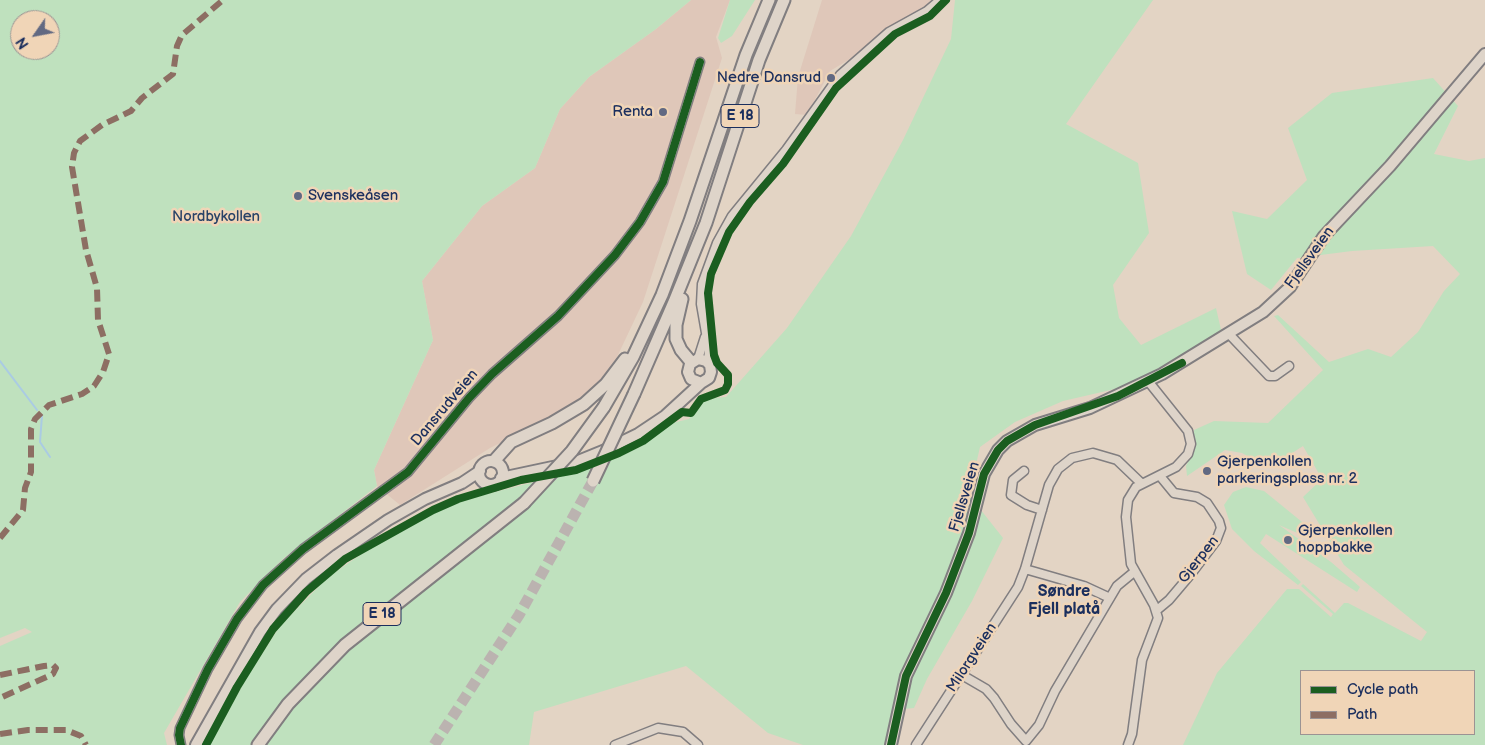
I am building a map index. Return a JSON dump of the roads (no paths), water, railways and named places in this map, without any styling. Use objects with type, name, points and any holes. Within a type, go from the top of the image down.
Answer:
[{"type":"highway","name":"E 18","points":[[258,745],[293,698],[344,645],[524,503],[572,451],[604,407],[634,357],[662,295],[690,221],[746,55],[769,0]]},
{"type":"highway","name":"E 18","points":[[699,361],[678,345],[676,325],[683,297],[695,266],[706,223],[759,60],[784,0]]},
{"type":"highway","name":"E 18","points":[[592,481],[634,394],[706,223]]},
{"type":"highway","name":"E 18","points":[[499,469],[511,442],[568,415],[595,395],[625,359],[662,295]]},
{"type":"main road","name":"Fjellsveien","points":[[891,745],[906,676],[954,574],[968,533],[984,474],[992,458],[1007,441],[1035,425],[1090,408],[1148,381],[1263,312],[1281,296],[1324,236],[1390,166],[1485,54]]},
{"type":"main road","points":[[481,476],[484,463],[499,469],[526,471],[576,462],[615,446],[658,421],[685,397],[701,382],[707,380],[711,374],[711,368],[699,361],[688,370],[690,378],[685,397]]},
{"type":"main road","points":[[690,378],[701,382]]},
{"type":"main road","points":[[481,476],[492,484],[499,469]]},
{"type":"main road","points":[[196,745],[251,646],[277,609],[297,588],[337,555],[388,520],[414,505],[481,476]]},
{"type":"street","points":[[699,361],[709,350],[701,304],[704,275],[716,243],[739,205],[777,162],[840,76],[889,32],[927,11],[940,0]]},
{"type":"street","name":"Dansrudveien","points":[[181,745],[178,735],[180,728],[223,641],[248,603],[263,585],[303,549],[408,472],[469,398],[492,374],[558,316],[615,255],[640,222],[663,182],[700,62]]},
{"type":"street","points":[[1229,334],[1269,376],[1278,375],[1289,366]]},
{"type":"street","points":[[1128,745],[1132,734],[1142,660],[1157,624],[1157,610],[1134,572],[1129,556],[1127,506],[1132,490],[1142,483],[1160,476],[1183,461],[1190,450],[1191,438],[1185,426],[1148,381]]},
{"type":"street","name":"Milorgveien","points":[[916,745],[1018,587],[1049,485],[1058,469],[1068,461],[1086,453],[1104,455],[1117,460],[1142,483]]},
{"type":"street","points":[[1024,471],[1013,480],[1011,495],[1027,505],[1042,510]]},
{"type":"street","name":"Gjerpen","points":[[1157,610],[1169,600],[1191,574],[1216,540],[1221,528],[1219,520],[1207,502],[1197,497],[1174,493],[1160,476]]},
{"type":"street","points":[[1025,568],[1084,586],[1110,598]]},
{"type":"street","points":[[962,675],[986,689],[994,698],[1010,724],[1026,742],[1039,725],[1055,691],[1117,586],[1134,572]]},
{"type":"street","points":[[615,745],[658,728],[683,732],[698,745]]},
{"type":"waterway","points":[[0,361],[37,410]]},
{"type":"waterway","points":[[42,415],[40,442],[50,457]]},
{"type":"tunnel","points":[[434,745],[519,615],[593,481]]},
{"type":"place","name":"Nedre Dansrud","points":[[831,78]]},
{"type":"place","name":"Renta","points":[[663,112]]},
{"type":"place","name":"Svenskeåsen","points":[[298,196]]},
{"type":"place","name":"Gjerpenkollen parkeringsplass nr. 2","points":[[1207,471]]},
{"type":"place","name":"Gjerpenkollen hoppbakke","points":[[1288,540]]},
{"type":"district","name":"Søndre Fjell platå","points":[[1064,601]]},
{"type":"park label","name":"Nordbykollen","points":[[216,217]]}]
